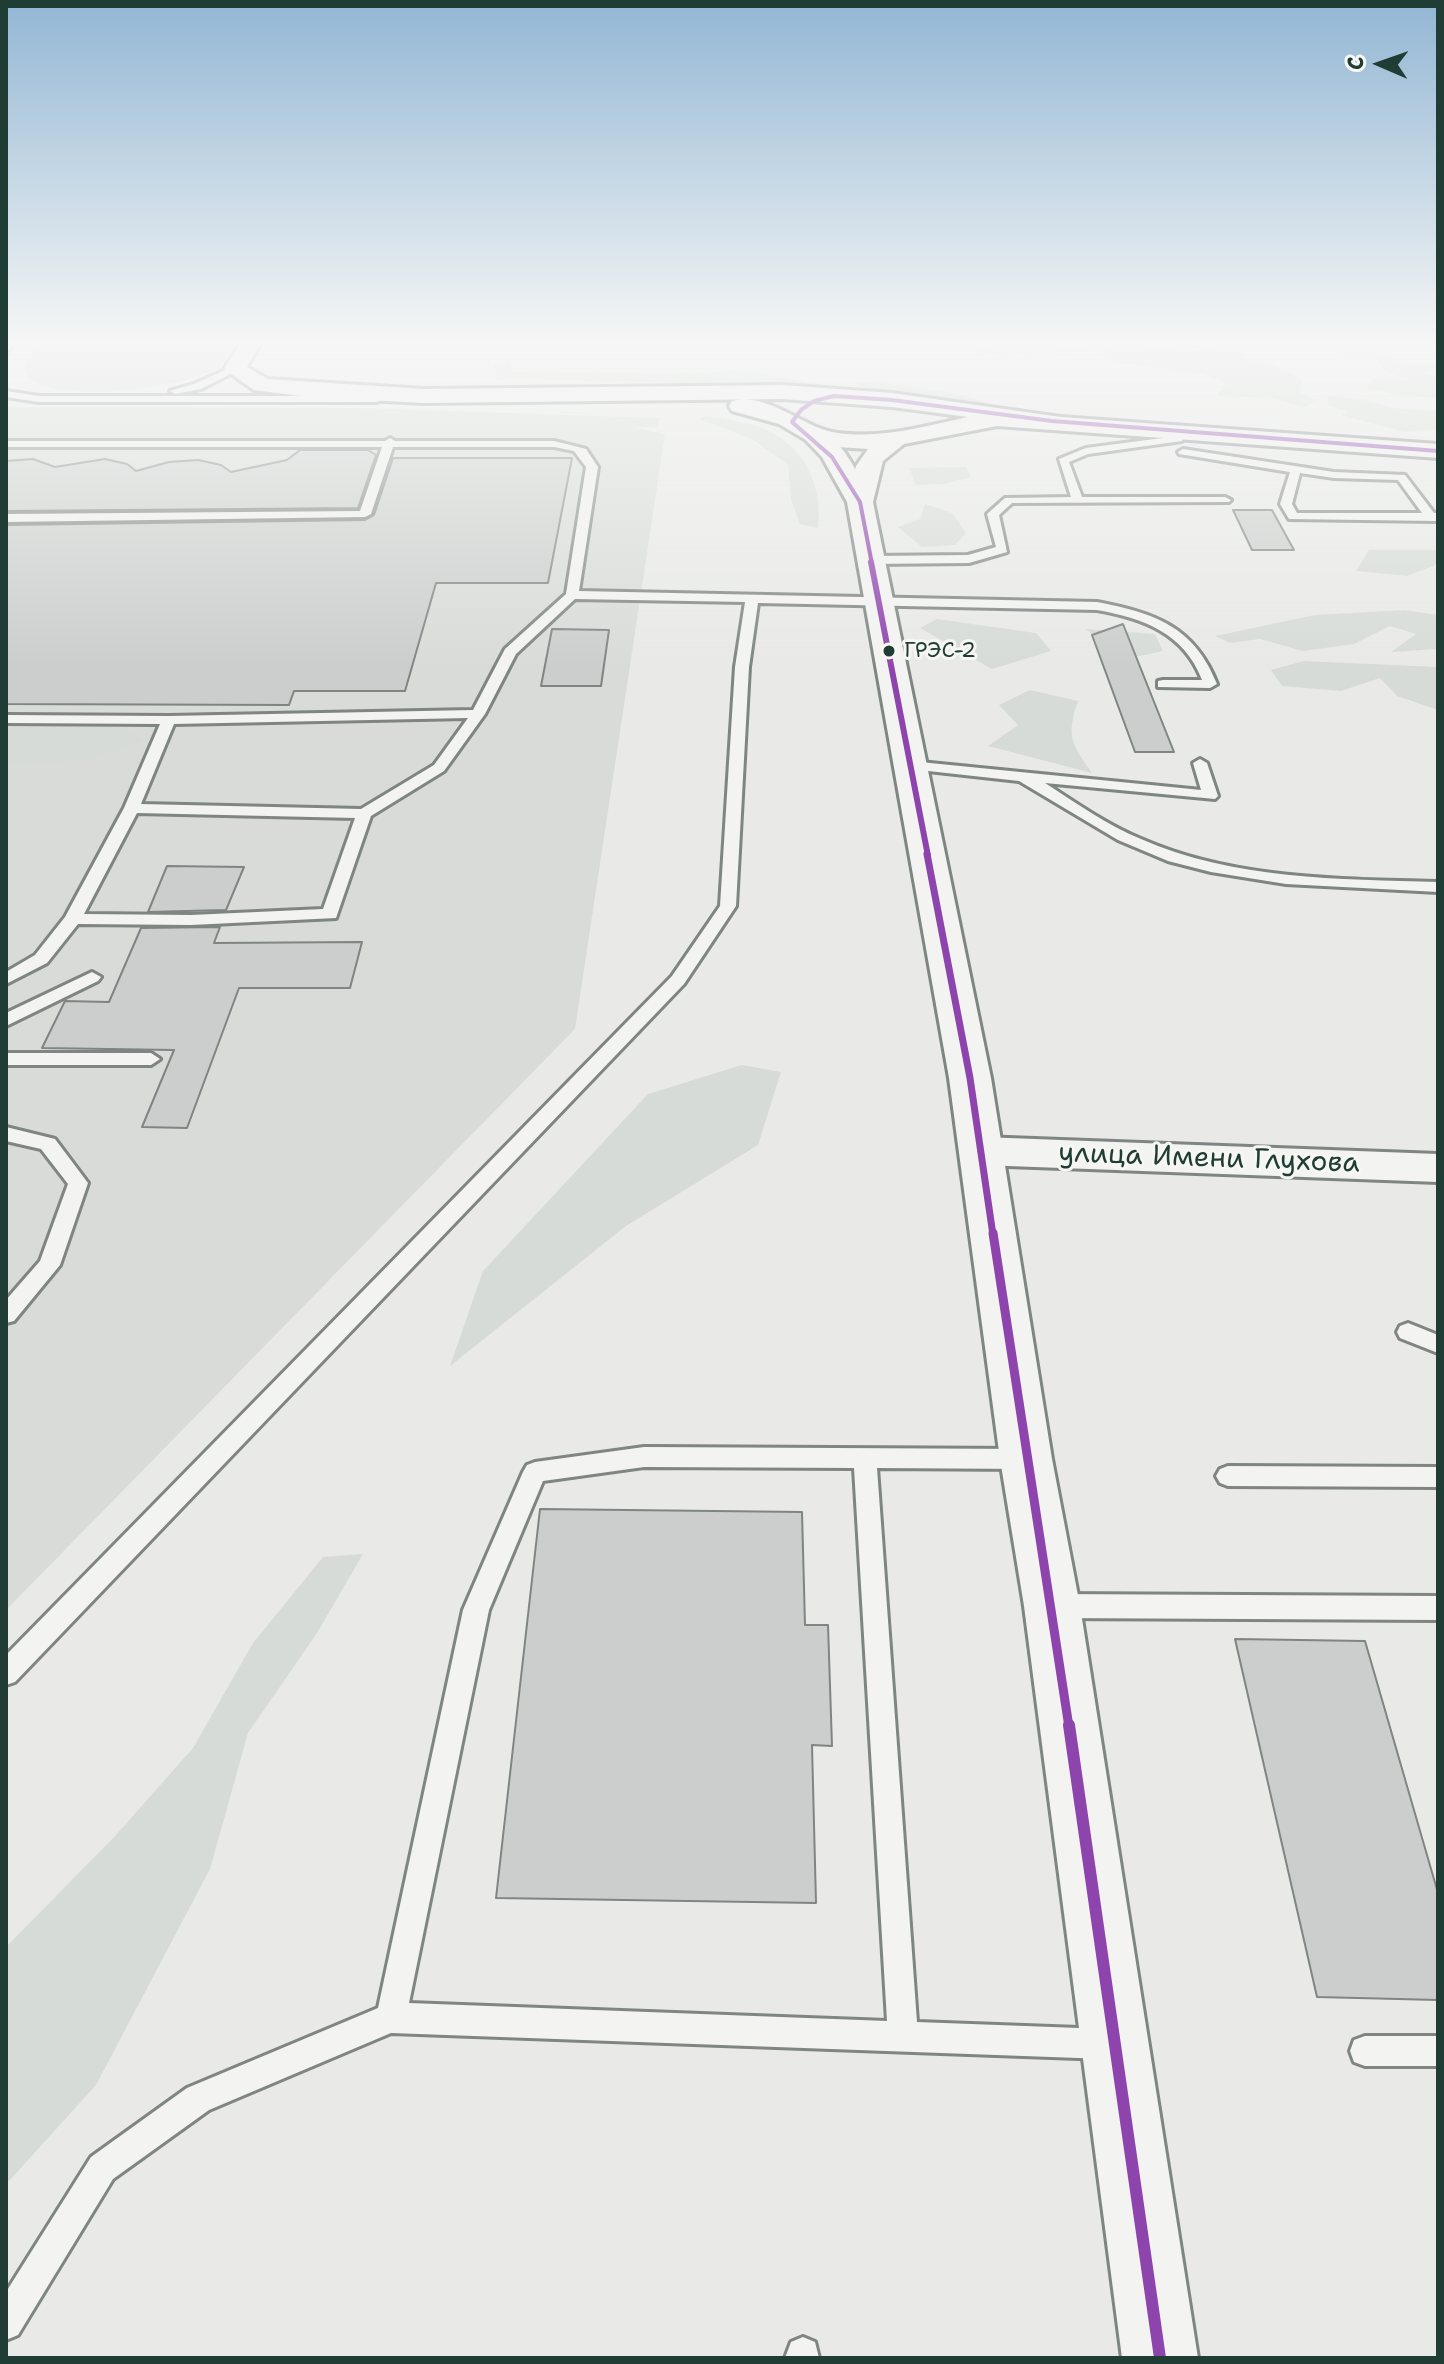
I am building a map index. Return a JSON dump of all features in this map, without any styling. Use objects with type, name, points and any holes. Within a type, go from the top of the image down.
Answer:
[{"type":"street","points":[[827,448],[860,502],[970,1078],[1026,1459],[1052,1606],[1160,2358]]},
{"type":"street","points":[[860,502],[867,465],[879,448]]},
{"type":"street","points":[[1375,448],[1438,451]]},
{"type":"street","name":"улица Имени Глухова","points":[[981,1151],[1438,1168]]},
{"type":"lane","points":[[6,518],[365,514],[387,448]]},
{"type":"lane","points":[[132,808],[364,814],[439,768],[478,714],[510,652],[572,595],[592,467],[587,454],[578,448]]},
{"type":"lane","points":[[1078,500],[1063,461],[1086,451],[1109,448]]},
{"type":"lane","points":[[1182,448],[1192,471]]},
{"type":"lane","points":[[1213,448],[1334,475],[1401,477],[1434,517]]},
{"type":"lane","points":[[1296,469],[1286,504],[1293,517],[1434,517]]},
{"type":"lane","points":[[871,560],[969,559],[1003,549],[993,514],[1009,500],[1225,500]]},
{"type":"lane","points":[[572,595],[1097,606],[1131,611],[1159,623],[1181,638],[1202,659],[1210,684],[1163,684]]},
{"type":"lane","points":[[6,1673],[678,980],[728,906],[742,667],[752,600]]},
{"type":"lane","points":[[6,719],[169,720],[478,714]]},
{"type":"lane","points":[[6,979],[41,959],[73,919],[132,808],[169,720]]},
{"type":"lane","points":[[910,765],[1210,796],[1200,763]]},
{"type":"lane","points":[[1022,776],[1137,844],[1224,872],[1316,883],[1438,887]]},
{"type":"lane","points":[[73,919],[191,920],[330,914],[364,814]]},
{"type":"lane","points":[[6,1021],[92,977]]},
{"type":"lane","points":[[6,1059],[151,1059]]},
{"type":"lane","points":[[6,1134],[48,1144],[78,1183],[49,1265],[6,1315]]},
{"type":"lane","points":[[1408,1332],[1438,1344]]},
{"type":"lane","points":[[391,2018],[476,1610],[535,1472],[644,1457],[1026,1459]]},
{"type":"lane","points":[[865,1458],[903,2037]]},
{"type":"lane","points":[[1228,1476],[1438,1477]]},
{"type":"lane","points":[[1052,1606],[1438,1608]]},
{"type":"lane","points":[[6,2323],[102,2168],[198,2099],[391,2018],[1114,2044]]},
{"type":"lane","points":[[1365,2051],[1438,2051]]},
{"type":"shaded area","points":[[6,448],[663,448],[575,1029],[6,1610]]},
{"type":"shaded area","points":[[765,448],[793,448],[802,458],[818,498],[818,528],[800,524],[791,499],[788,465]]},
{"type":"shaded area","points":[[966,467],[971,477],[944,484],[916,485],[909,468]]},
{"type":"shaded area","points":[[925,504],[952,513],[966,533],[955,545],[922,547],[898,527],[920,519]]},
{"type":"shaded area","points":[[1369,550],[1438,550],[1438,564],[1407,576],[1356,571]]},
{"type":"shaded area","points":[[1404,610],[1438,615],[1438,649],[1391,652],[1416,634],[1390,626],[1354,644],[1303,651],[1260,639],[1230,643],[1215,636],[1315,615]]},
{"type":"shaded area","points":[[937,619],[1036,633],[1051,651],[992,669],[920,628]]},
{"type":"shaded area","points":[[1086,629],[1155,634],[1163,651],[1135,657],[1099,658],[1105,646]]},
{"type":"shaded area","points":[[1304,661],[1438,667],[1438,710],[1397,696],[1380,678],[1341,691],[1282,686],[1271,670]]},
{"type":"shaded area","points":[[1030,690],[1078,701],[1072,723],[1073,739],[1092,773],[988,746],[1018,725],[999,705]]},
{"type":"shaded area","points":[[97,723],[127,729],[144,741],[87,760],[6,764],[6,725]]},
{"type":"shaded area","points":[[742,1065],[781,1072],[758,1145],[626,1226],[450,1366],[483,1271],[648,1094]]},
{"type":"shaded area","points":[[363,1554],[317,1633],[248,1733],[210,1869],[96,2085],[9,2181],[6,2179],[6,1947],[116,1835],[193,1748],[253,1643],[323,1557]]},
{"type":"building","points":[[300,450],[368,450],[376,455],[358,508],[6,511],[6,461],[33,459],[55,467],[105,459],[127,464],[136,471],[169,462],[198,460],[221,465],[231,472],[287,460]]},
{"type":"building","points":[[393,458],[572,458],[548,583],[436,583],[405,691],[294,691],[289,705],[6,704],[6,525],[365,520],[374,515]]},
{"type":"building","points":[[1233,510],[1272,510],[1294,550],[1252,550]]},
{"type":"building","points":[[1123,624],[1174,752],[1135,752],[1092,635]]},
{"type":"building","points":[[552,629],[609,630],[601,686],[541,686]]},
{"type":"building","points":[[167,866],[244,867],[226,910],[148,912]]},
{"type":"building","points":[[220,927],[214,943],[362,942],[350,988],[239,988],[187,1128],[142,1127],[174,1050],[42,1048],[65,1001],[109,1002],[141,928]]},
{"type":"building","points":[[540,1509],[802,1512],[805,1625],[828,1625],[832,1746],[812,1745],[816,1903],[496,1898]]},
{"type":"building","points":[[1235,1639],[1365,1641],[1438,1893],[1438,2000],[1317,1997]]},
{"type":"transit line","points":[[822,448],[832,457],[860,502],[970,1078],[1026,1459],[1052,1606],[1160,2358]]},
{"type":"transit line","points":[[1404,448],[1438,451]]},
{"type":"place","name":"ГРЭС-2","points":[[889,651]]}]
